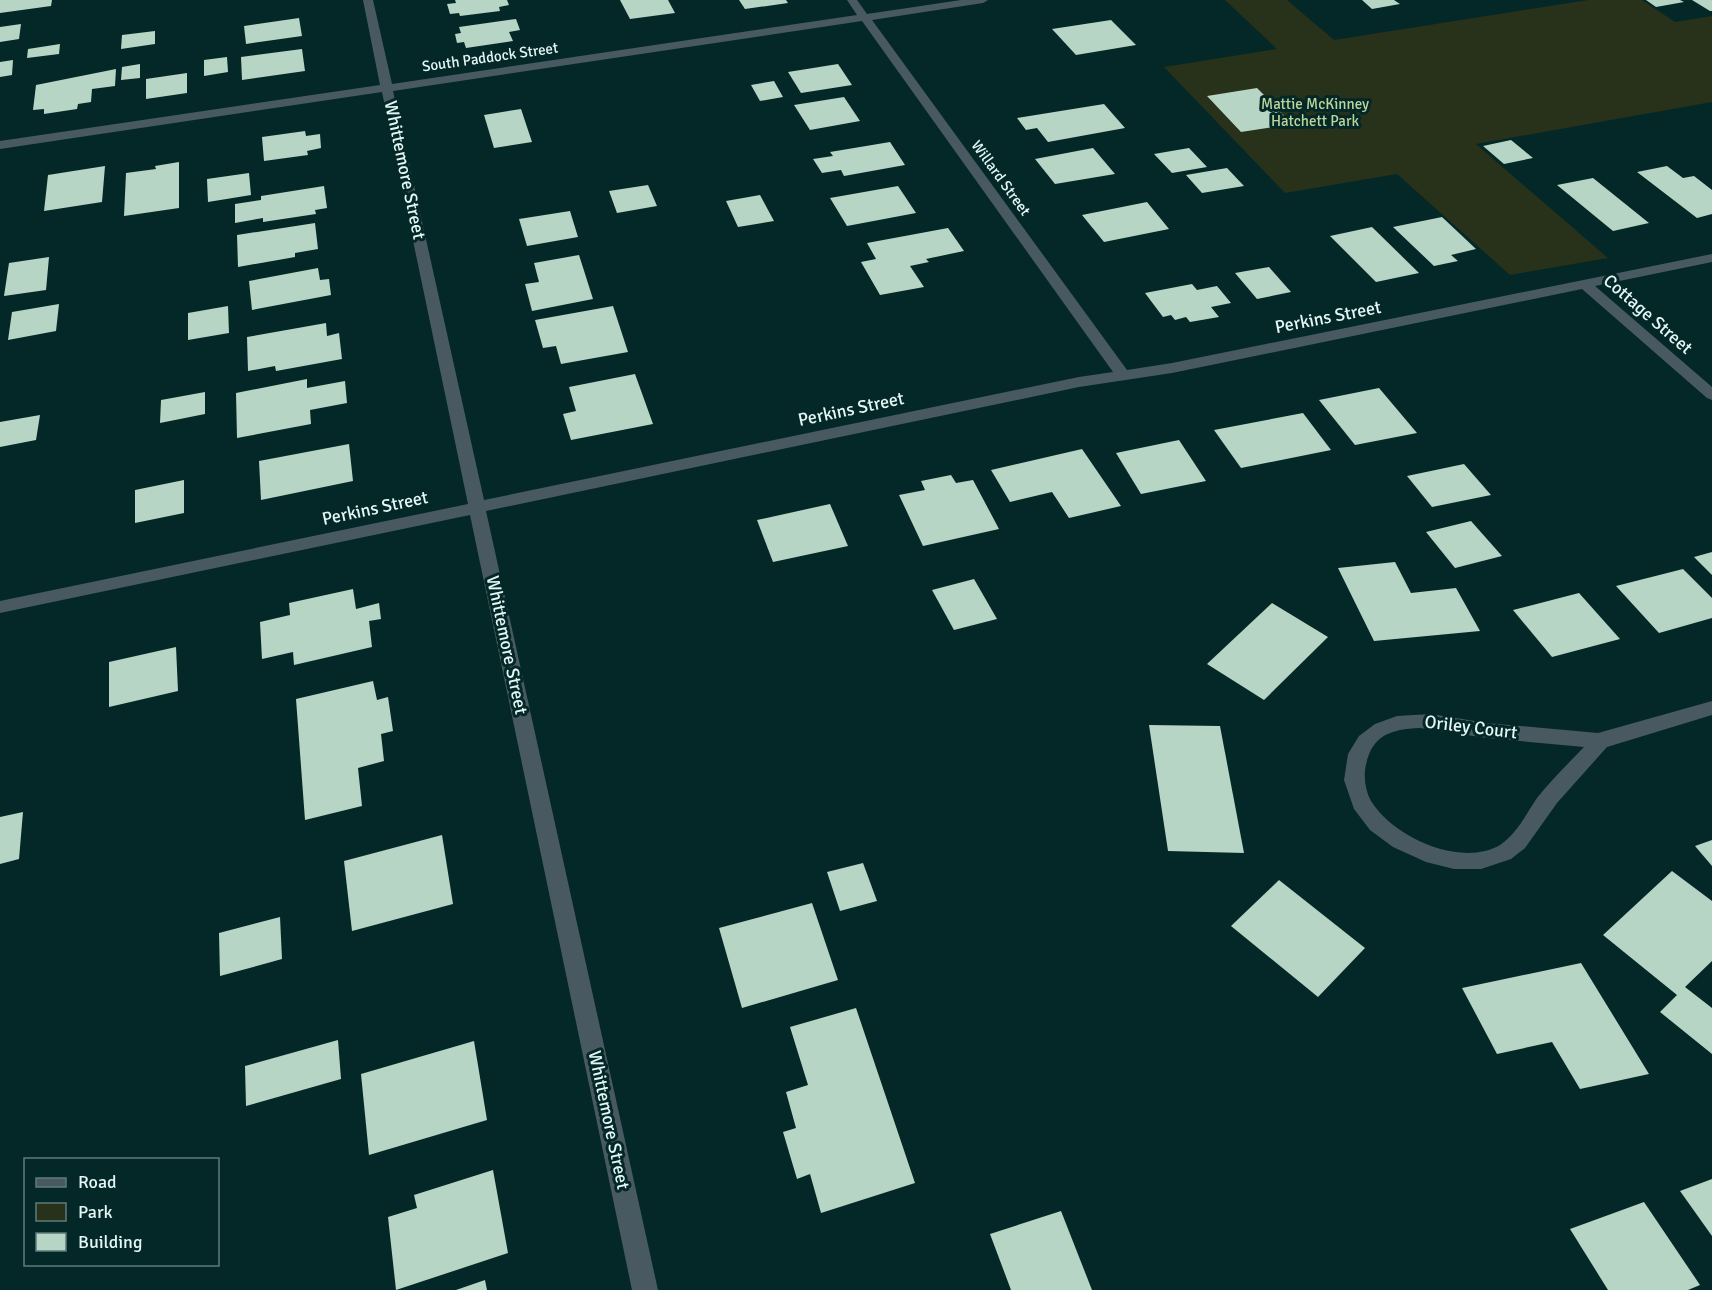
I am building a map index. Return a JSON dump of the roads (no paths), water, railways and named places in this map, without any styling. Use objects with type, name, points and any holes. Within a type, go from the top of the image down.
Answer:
[{"type":"street","name":"Whittemore Street","points":[[368,0],[645,1290]]},
{"type":"street","name":"Willard Street","points":[[852,0],[1123,375]]},
{"type":"street","name":"South Paddock Street","points":[[0,145],[983,0]]},
{"type":"street","name":"Perkins Street","points":[[0,607],[1079,382],[1195,363],[1712,258]]},
{"type":"street","name":"Cottage Street","points":[[1586,285],[1712,396]]},
{"type":"street","name":"Oriley Court","points":[[1602,740],[1551,796],[1527,832],[1512,848],[1480,861],[1467,862],[1433,857],[1397,839],[1376,822],[1366,808],[1358,792],[1354,776],[1355,763],[1365,742],[1374,733],[1401,722],[1430,720],[1478,729],[1602,740],[1712,708]]},
{"type":"park label","name":"Mattie McKinney Hatchett Park","points":[[1315,112]]}]
